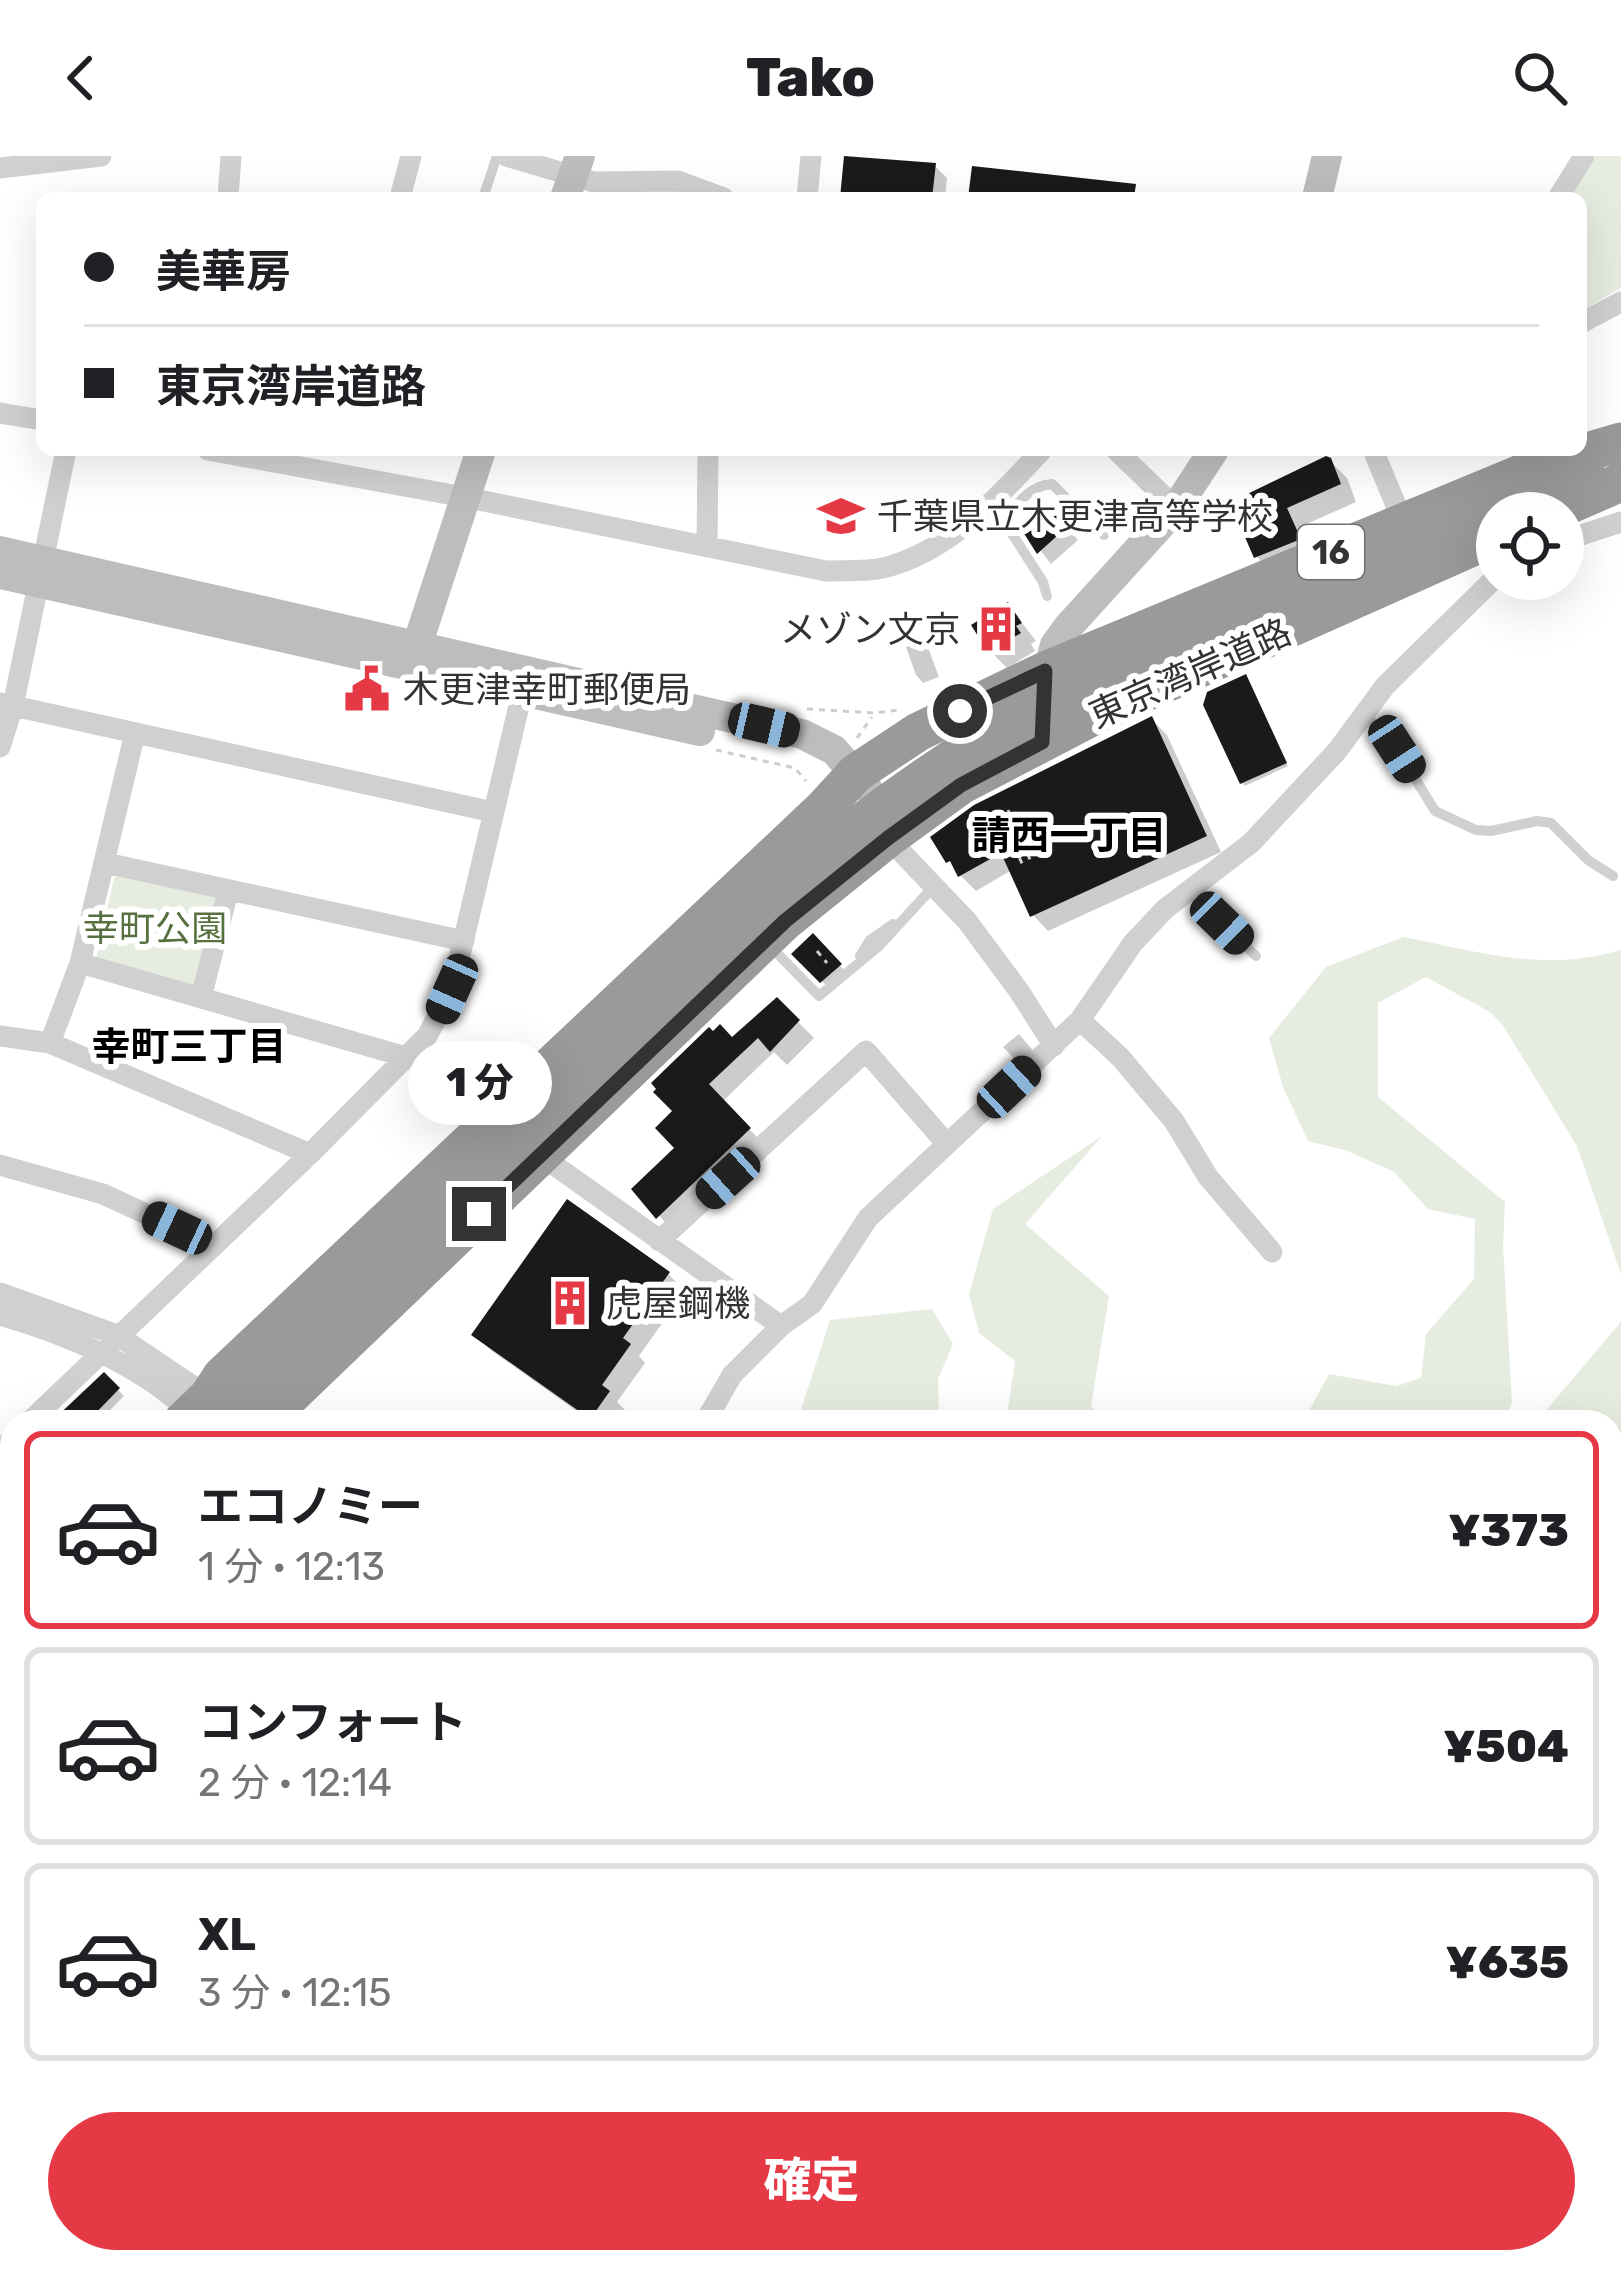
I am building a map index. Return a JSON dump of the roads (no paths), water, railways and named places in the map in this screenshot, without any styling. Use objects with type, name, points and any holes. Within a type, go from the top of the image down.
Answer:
[{"type":"highway","name":"16","points":[[1587,452],[1621,442]]},
{"type":"highway","name":"16","points":[[208,1410],[222,1376],[824,808],[856,772],[918,732],[1045,671],[1574,456]]},
{"type":"highway","name":"東京湾岸道路","points":[[1578,492],[1609,468]]},
{"type":"highway","name":"東京湾岸道路","points":[[212,1410],[767,900],[877,809],[955,756],[1085,680],[1609,468]]},
{"type":"highway","name":"東京湾岸道路","points":[[275,1410],[764,941],[888,838],[961,785],[1154,688],[1476,545]]},
{"type":"street","points":[[0,168],[100,156]]},
{"type":"street","points":[[229,192],[232,156]]},
{"type":"street","points":[[402,192],[411,156]]},
{"type":"street","points":[[501,156],[594,182],[679,182],[707,192]]},
{"type":"street","points":[[808,192],[811,156]]},
{"type":"street","points":[[1318,192],[1327,156]]},
{"type":"street","points":[[1562,192],[1584,156]]},
{"type":"street","points":[[1587,320],[1621,302]]},
{"type":"street","points":[[0,413],[36,419]]},
{"type":"street","points":[[0,747],[6,704],[66,456]]},
{"type":"street","points":[[276,456],[333,461],[464,497],[826,571],[883,568],[925,551],[996,499],[1036,456]]},
{"type":"street","points":[[414,654],[479,456]]},
{"type":"street","points":[[707,547],[708,456]]},
{"type":"street","points":[[1122,456],[1176,508]]},
{"type":"street","points":[[1042,742],[1045,671],[1067,627],[1176,508],[1210,456]]},
{"type":"street","points":[[1376,456],[1403,522]]},
{"type":"street","points":[[1584,534],[1621,522]]},
{"type":"street","points":[[0,551],[39,571],[802,734],[834,750],[856,772],[876,802],[888,838],[993,956],[1054,1046]]},
{"type":"street","points":[[0,574],[39,571]]},
{"type":"street","points":[[712,1410],[732,1376],[781,1326],[812,1304],[868,1218],[1080,1020],[1133,943],[1188,891],[1252,843],[1337,751],[1385,686],[1476,596]]},
{"type":"street","points":[[414,654],[522,693],[791,752],[856,772]]},
{"type":"street","points":[[41,1410],[427,1036],[441,1013],[464,941],[522,693]]},
{"type":"street","points":[[6,704],[494,812]]},
{"type":"street","points":[[50,1043],[80,963],[136,733]]},
{"type":"street","points":[[106,863],[464,941]]},
{"type":"street","points":[[201,998],[228,891]]},
{"type":"street","points":[[80,963],[406,1057]]},
{"type":"street","points":[[1080,1020],[1161,1105],[1208,1177],[1272,1252]]},
{"type":"street","points":[[0,1036],[50,1043],[310,1154]]},
{"type":"street","points":[[659,1241],[866,1052],[946,1143]]},
{"type":"street","points":[[540,1155],[781,1326]]},
{"type":"street","points":[[0,1165],[104,1194],[213,1245]]},
{"type":"street","points":[[0,1293],[107,1345],[197,1410]]},
{"type":"street","points":[[0,1316],[107,1345]]},
{"type":"lane","points":[[486,192],[501,156]]},
{"type":"lane","points":[[1047,596],[1007,526],[1009,514],[1034,488],[1052,484],[1104,535]]},
{"type":"lane","points":[[1364,714],[1397,749],[1435,811],[1476,830],[1537,821],[1551,824],[1588,860],[1613,876]]},
{"type":"lane","points":[[764,941],[820,996],[878,947],[934,886]]},
{"type":"lane","points":[[1188,891],[1256,956]]},
{"type":"place","name":"千葉県立木更津高等学校","points":[[841,516]]},
{"type":"place","name":"メゾン文京","points":[[996,629]]},
{"type":"place","name":"木更津幸町郵便局","points":[[367,689]]},
{"type":"place","name":"虎屋鋼機","points":[[570,1303]]},
{"type":"district","name":"請西一丁目","points":[[1069,835]]},
{"type":"district","name":"幸町三丁目","points":[[189,1046]]},
{"type":"park label","name":"幸町公園","points":[[155,928]]}]
